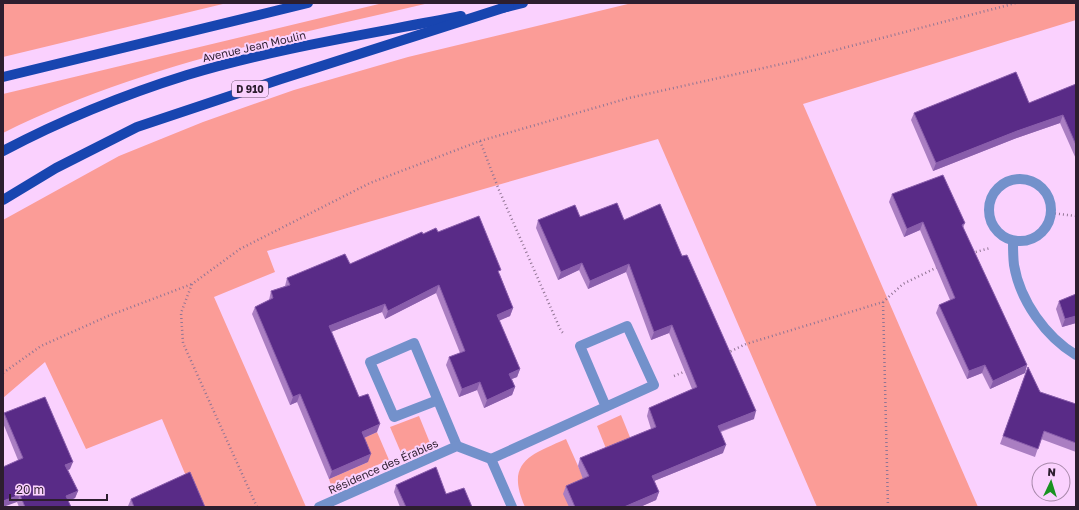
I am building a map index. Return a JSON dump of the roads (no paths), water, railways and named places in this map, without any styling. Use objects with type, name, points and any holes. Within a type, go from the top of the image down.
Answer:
[{"type":"main road","points":[[3,77],[308,3]]},
{"type":"main road","name":"Avenue Jean Moulin","points":[[3,151],[43,130],[129,94],[188,75],[273,53],[523,3]]},
{"type":"main road","name":"D 910","points":[[3,200],[56,168],[137,127],[274,81],[509,6]]},
{"type":"street","points":[[1021,179],[1031,181],[1040,186],[1046,193],[1051,203],[1051,213],[1048,224],[1043,232],[1034,238],[1023,241],[1013,241],[1003,237],[990,221],[988,211],[990,201],[994,192],[1001,185],[1011,180],[1021,179]]},
{"type":"street","points":[[1013,241],[1014,266],[1018,282],[1027,301],[1039,321],[1050,335],[1066,349],[1076,355]]},
{"type":"street","points":[[457,446],[491,459],[606,407],[654,385],[627,326],[580,346],[606,407]]},
{"type":"street","name":"Résidence des Érables","points":[[319,507],[457,446],[438,400],[414,342],[370,362],[394,417],[438,400]]},
{"type":"street","points":[[491,459],[512,507]]}]
